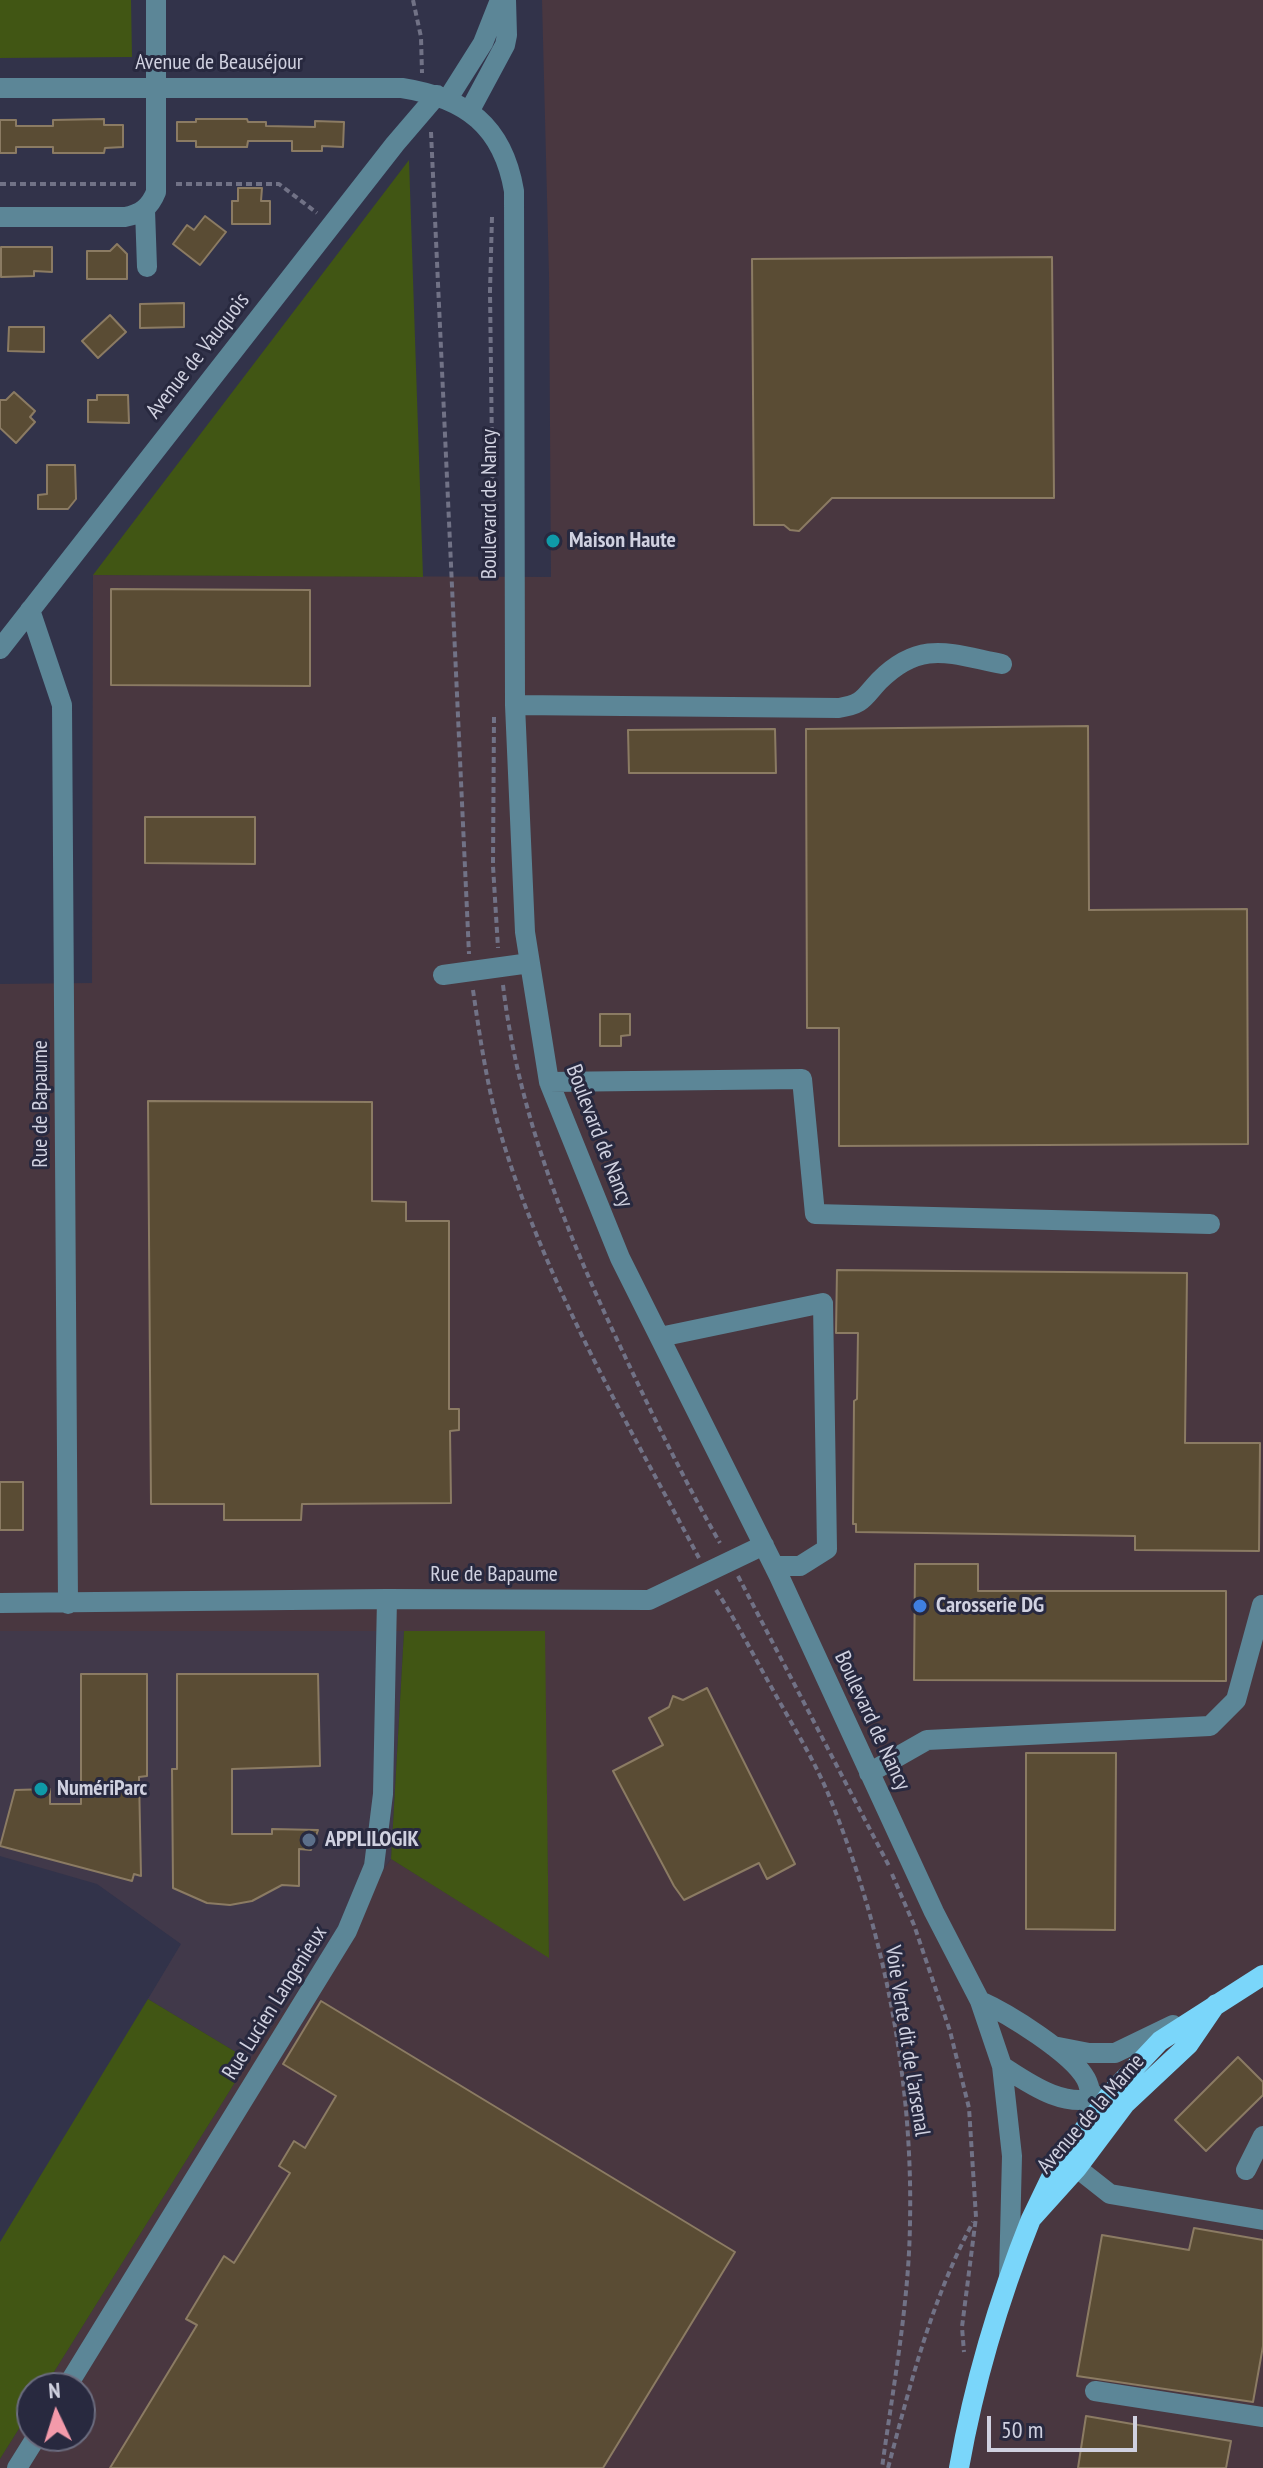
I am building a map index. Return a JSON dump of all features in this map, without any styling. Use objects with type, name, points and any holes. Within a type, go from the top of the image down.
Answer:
[{"type":"main road","name":"Avenue de la Marne","points":[[959,2468],[969,2410],[1009,2276],[1056,2167],[1091,2109],[1111,2093],[1160,2041],[1263,1975]]},
{"type":"main road","name":"Avenue de la Marne","points":[[1031,2219],[1077,2168],[1125,2104],[1188,2045],[1216,2004]]},
{"type":"street","points":[[0,217],[125,217],[145,210],[152,202],[156,192],[156,0]]},
{"type":"street","name":"Avenue de Vauquois","points":[[0,649],[395,144],[483,43],[500,0]]},
{"type":"street","points":[[469,112],[505,45],[506,0]]},
{"type":"street","name":"Avenue de Beauséjour","points":[[0,88],[357,87],[435,95]]},
{"type":"street","name":"Boulevard de Nancy","points":[[435,95],[469,112],[499,141],[510,167],[514,191],[515,705],[525,932],[549,1082],[620,1258],[764,1545],[934,1912],[980,2001],[1002,2066],[1012,2156],[1009,2276]]},
{"type":"street","points":[[145,210],[147,267]]},
{"type":"street","name":"Rue de Bapaume","points":[[30,610],[62,705],[68,1604]]},
{"type":"street","points":[[515,705],[839,708],[856,706],[899,662],[919,654],[944,653],[1002,664]]},
{"type":"street","points":[[443,975],[530,963]]},
{"type":"street","points":[[549,1082],[802,1079],[815,1214],[1210,1224]]},
{"type":"street","points":[[660,1337],[823,1303],[827,1549],[800,1566],[774,1566]]},
{"type":"street","name":"Rue de Bapaume","points":[[0,1603],[649,1600],[764,1545]]},
{"type":"street","name":"Rue Lucien Langenieux","points":[[76,2372],[347,1931],[374,1866],[383,1794],[387,1599]]},
{"type":"street","points":[[869,1773],[927,1740],[1210,1726],[1236,1700],[1262,1605]]},
{"type":"street","points":[[980,2001],[1006,2013],[1053,2046],[1077,2068],[1087,2081],[1095,2145]]},
{"type":"street","points":[[1053,2046],[1089,2053],[1115,2053],[1216,2004]]},
{"type":"street","points":[[1002,2066],[1036,2088],[1091,2109]]},
{"type":"street","points":[[1111,2093],[1152,2078]]},
{"type":"street","points":[[1246,2170],[1263,2136]]},
{"type":"street","points":[[1077,2168],[1110,2194],[1263,2220]]},
{"type":"street","points":[[1095,2391],[1263,2417]]},
{"type":"path","points":[[413,0],[435,95]]},
{"type":"path","points":[[493,213],[490,291],[493,536]]},
{"type":"path","points":[[494,703],[493,866],[501,967],[528,1111],[566,1227],[655,1421],[865,1818],[914,1925],[950,2031],[969,2108],[976,2217],[962,2327],[964,2355]]},
{"type":"path","name":"Voie Verte dit de l'arsenal","points":[[724,1603],[826,1789],[864,1895],[893,2023],[903,2102],[910,2222],[906,2285],[882,2468]]},
{"type":"path","points":[[888,2468],[923,2336],[953,2260],[976,2217]]},
{"type":"shaded area","points":[[542,0],[1263,0],[1263,2468],[0,2468],[0,2459],[16,2434],[16,2452],[96,2452],[96,2372],[54,2372],[249,2060],[391,1859],[549,1957],[544,1631],[0,1631],[0,984],[92,983],[93,575],[551,577],[549,276]]},
{"type":"shaded area","points":[[0,1631],[404,1631],[391,1859],[249,2060],[148,1999],[181,1944],[97,1884],[0,1856]]},
{"type":"green space","points":[[0,0],[131,0],[132,57],[0,58]]},
{"type":"green space","points":[[409,160],[423,577],[93,575]]},
{"type":"green space","points":[[404,1631],[545,1631],[549,1958],[391,1859]]},
{"type":"green space","points":[[148,1999],[249,2060],[54,2372],[16,2372],[16,2434],[0,2459],[0,2242]]},
{"type":"building","points":[[104,119],[104,125],[123,125],[123,147],[105,148],[104,153],[53,153],[53,147],[16,147],[16,153],[0,153],[0,120],[16,120],[16,126],[53,126],[53,120]]},
{"type":"building","points":[[196,119],[247,119],[248,122],[266,122],[266,126],[315,127],[315,121],[344,122],[343,147],[322,146],[322,151],[292,151],[292,141],[248,141],[247,147],[196,147],[196,141],[177,141],[177,122],[196,122]]},
{"type":"building","points":[[238,188],[262,188],[261,201],[270,201],[270,224],[232,224],[232,201],[238,201]]},
{"type":"building","points":[[205,216],[226,232],[200,265],[173,244],[187,225],[194,230]]},
{"type":"building","points":[[117,244],[127,254],[127,279],[87,279],[87,251],[110,251]]},
{"type":"building","points":[[1,247],[52,247],[52,272],[34,271],[34,276],[1,277]]},
{"type":"building","points":[[1052,257],[1054,498],[832,498],[799,531],[790,530],[784,525],[754,525],[752,259]]},
{"type":"building","points":[[184,303],[184,327],[140,328],[140,304]]},
{"type":"building","points":[[110,315],[126,332],[98,358],[82,341]]},
{"type":"building","points":[[9,327],[44,327],[44,352],[8,351]]},
{"type":"building","points":[[14,392],[35,411],[30,417],[35,422],[16,443],[0,428],[0,400],[6,400]]},
{"type":"building","points":[[97,395],[128,395],[129,423],[88,422],[88,400],[97,400]]},
{"type":"building","points":[[47,465],[75,465],[76,499],[68,509],[38,509],[38,495],[47,494]]},
{"type":"building","points":[[111,589],[310,590],[310,686],[111,685]]},
{"type":"building","points":[[1088,726],[1089,910],[1247,909],[1248,1144],[839,1146],[839,1028],[807,1028],[806,729]]},
{"type":"building","points":[[775,729],[776,773],[629,773],[628,730]]},
{"type":"building","points":[[145,817],[255,817],[255,864],[145,863]]},
{"type":"building","points":[[600,1014],[630,1014],[630,1035],[621,1036],[621,1046],[600,1046]]},
{"type":"building","points":[[148,1101],[372,1102],[372,1201],[406,1202],[406,1221],[449,1221],[449,1409],[459,1409],[459,1430],[450,1431],[451,1503],[302,1504],[301,1520],[224,1520],[224,1504],[151,1504]]},
{"type":"building","points":[[837,1270],[1187,1273],[1185,1443],[1260,1443],[1259,1551],[1135,1550],[1135,1536],[856,1532],[856,1524],[853,1524],[854,1401],[857,1399],[858,1333],[836,1333]]},
{"type":"building","points":[[0,1482],[23,1482],[23,1530],[0,1530]]},
{"type":"building","points":[[915,1564],[978,1564],[978,1591],[1226,1591],[1226,1681],[914,1680]]},
{"type":"building","points":[[81,1674],[147,1674],[147,1776],[139,1777],[141,1876],[134,1874],[132,1881],[0,1846],[15,1790],[50,1789],[50,1804],[81,1804]]},
{"type":"building","name":"NumériParc","points":[[177,1674],[318,1674],[320,1766],[232,1769],[232,1834],[272,1834],[272,1829],[318,1830],[311,1850],[299,1849],[299,1886],[282,1885],[252,1901],[230,1905],[207,1903],[173,1888],[172,1769],[177,1769]]},
{"type":"building","points":[[707,1688],[795,1864],[767,1879],[759,1863],[684,1900],[613,1771],[663,1745],[649,1718],[669,1707],[673,1696],[683,1700]]},
{"type":"building","points":[[1026,1753],[1116,1753],[1115,1930],[1026,1929]]},
{"type":"building","points":[[321,2001],[735,2252],[603,2468],[110,2468],[197,2325],[186,2319],[224,2256],[234,2263],[290,2173],[279,2166],[294,2141],[305,2148],[336,2096],[283,2064]]},
{"type":"building","points":[[1238,2057],[1263,2082],[1263,2095],[1206,2151],[1175,2120]]},
{"type":"building","points":[[1194,2228],[1263,2240],[1263,2346],[1253,2402],[1077,2376],[1102,2235],[1189,2250]]},
{"type":"building","points":[[1086,2416],[1231,2441],[1226,2468],[1078,2468]]},
{"type":"place","name":"Maison Haute","points":[[553,541]]},
{"type":"place","name":"Carosserie DG","points":[[920,1606]]},
{"type":"place","name":"NumériParc","points":[[41,1789]]},
{"type":"place","name":"APPLILOGIK","points":[[309,1840]]}]
